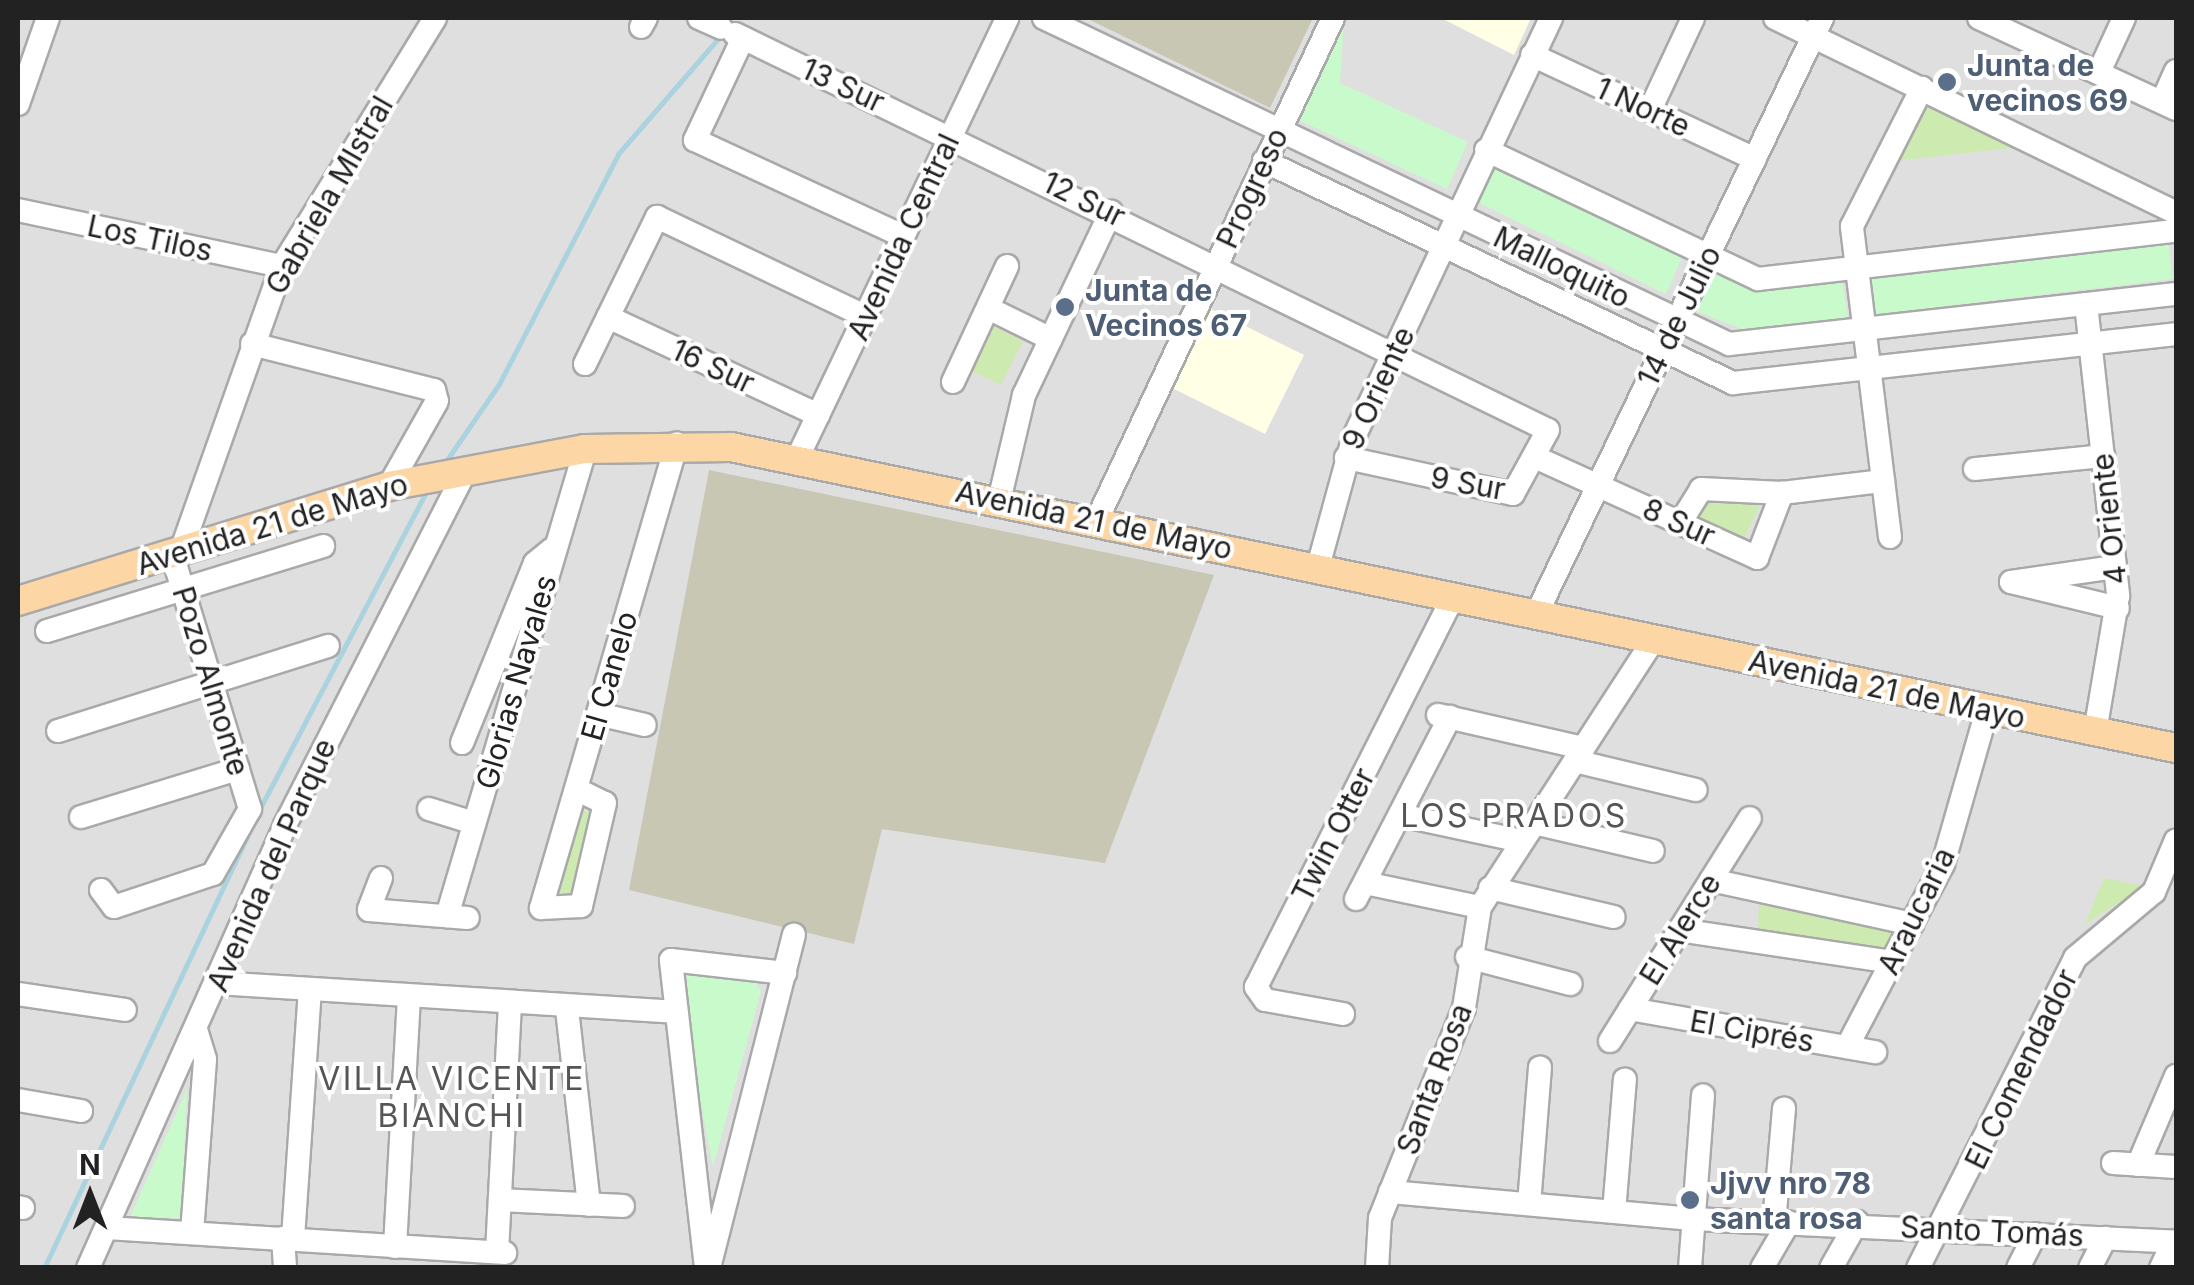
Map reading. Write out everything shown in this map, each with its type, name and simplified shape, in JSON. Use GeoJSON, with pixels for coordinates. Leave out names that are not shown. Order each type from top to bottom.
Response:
{"type":"FeatureCollection","features":[{"type":"Feature","properties":{"kind":"main road","name":"Avenida 21 de Mayo"},"geometry":{"type":"LineString","coordinates":[[18,601],[390,486],[585,449],[677,443],[798,458],[2176,748]]}},
{"type":"Feature","properties":{"kind":"street"},"geometry":{"type":"LineString","coordinates":[[18,104],[48,18]]}},
{"type":"Feature","properties":{"kind":"street","name":"Gabriela MIstral"},"geometry":{"type":"LineString","coordinates":[[176,553],[282,266],[435,18]]}},
{"type":"Feature","properties":{"kind":"street","name":"13 Sur"},"geometry":{"type":"LineString","coordinates":[[699,18],[951,135]]}},
{"type":"Feature","properties":{"kind":"street","name":"Avenida Central"},"geometry":{"type":"LineString","coordinates":[[798,458],[1007,18]]}},
{"type":"Feature","properties":{"kind":"street","name":"Malloquito"},"geometry":{"type":"LineString","coordinates":[[1044,18],[1676,322],[1750,345],[2176,294]]}},
{"type":"Feature","properties":{"kind":"street","name":"Progreso"},"geometry":{"type":"LineString","coordinates":[[1096,522],[1333,18]]}},
{"type":"Feature","properties":{"kind":"street","name":"9 Oriente"},"geometry":{"type":"LineString","coordinates":[[1318,567],[1346,458],[1455,216],[1551,18]]}},
{"type":"Feature","properties":{"kind":"street"},"geometry":{"type":"LineString","coordinates":[[1650,110],[1693,18]]}},
{"type":"Feature","properties":{"kind":"street"},"geometry":{"type":"LineString","coordinates":[[1775,18],[1818,27],[1922,88],[2176,218]]}},
{"type":"Feature","properties":{"kind":"street"},"geometry":{"type":"LineString","coordinates":[[1979,18],[2169,105],[2176,71]]}},
{"type":"Feature","properties":{"kind":"street"},"geometry":{"type":"LineString","coordinates":[[2098,72],[2124,18]]}},
{"type":"Feature","properties":{"kind":"street","name":"14 de Julio"},"geometry":{"type":"LineString","coordinates":[[1536,616],[1818,27]]}},
{"type":"Feature","properties":{"kind":"street"},"geometry":{"type":"LineString","coordinates":[[733,33],[695,140],[904,236]]}},
{"type":"Feature","properties":{"kind":"street","name":"1 Norte"},"geometry":{"type":"LineString","coordinates":[[1532,55],[1754,159]]}},
{"type":"Feature","properties":{"kind":"street"},"geometry":{"type":"LineString","coordinates":[[1890,537],[1852,226],[1922,88]]}},
{"type":"Feature","properties":{"kind":"street","name":"12 Sur"},"geometry":{"type":"LineString","coordinates":[[951,135],[1547,426]]}},
{"type":"Feature","properties":{"kind":"street"},"geometry":{"type":"LineString","coordinates":[[1486,150],[1758,279],[1857,268],[2176,218]]}},
{"type":"Feature","properties":{"kind":"street"},"geometry":{"type":"LineString","coordinates":[[1264,160],[1738,383],[2176,334]]}},
{"type":"Feature","properties":{"kind":"street","name":"Los Tilos"},"geometry":{"type":"LineString","coordinates":[[18,210],[282,266]]}},
{"type":"Feature","properties":{"kind":"street"},"geometry":{"type":"LineString","coordinates":[[999,501],[1024,395],[1111,212]]}},
{"type":"Feature","properties":{"kind":"street"},"geometry":{"type":"LineString","coordinates":[[585,364],[657,216],[865,316]]}},
{"type":"Feature","properties":{"kind":"street"},"geometry":{"type":"LineString","coordinates":[[953,382],[1007,266]]}},
{"type":"Feature","properties":{"kind":"street","name":"4 Oriente"},"geometry":{"type":"LineString","coordinates":[[2086,304],[2118,608],[2095,732]]}},
{"type":"Feature","properties":{"kind":"street"},"geometry":{"type":"LineString","coordinates":[[988,308],[1051,339]]}},
{"type":"Feature","properties":{"kind":"street","name":"16 Sur"},"geometry":{"type":"LineString","coordinates":[[608,317],[818,415]]}},
{"type":"Feature","properties":{"kind":"street"},"geometry":{"type":"LineString","coordinates":[[252,344],[434,390],[437,401],[390,486]]}},
{"type":"Feature","properties":{"kind":"street","name":"9 Sur"},"geometry":{"type":"LineString","coordinates":[[1346,458],[1513,494],[1537,458],[1547,426]]}},
{"type":"Feature","properties":{"kind":"street","name":"El Canelo"},"geometry":{"type":"LineString","coordinates":[[576,788],[606,804],[582,906],[542,908],[576,788],[677,443]]}},
{"type":"Feature","properties":{"kind":"street","name":"Glorias Navales"},"geometry":{"type":"LineString","coordinates":[[381,878],[370,910],[457,917],[474,823],[585,449]]}},
{"type":"Feature","properties":{"kind":"street"},"geometry":{"type":"LineString","coordinates":[[1975,469],[2103,456]]}},
{"type":"Feature","properties":{"kind":"street","name":"8 Sur"},"geometry":{"type":"LineString","coordinates":[[1537,458],[1758,558],[1782,493]]}},
{"type":"Feature","properties":{"kind":"street","name":"Avenida del Parque"},"geometry":{"type":"LineString","coordinates":[[88,1268],[446,474]]}},
{"type":"Feature","properties":{"kind":"street"},"geometry":{"type":"LineString","coordinates":[[1680,523],[1701,489],[1782,493],[1883,481]]}},
{"type":"Feature","properties":{"kind":"street","name":"Avenida 21 de Mayo"},"geometry":{"type":"LineString","coordinates":[[46,631],[323,546]]}},
{"type":"Feature","properties":{"kind":"street"},"geometry":{"type":"LineString","coordinates":[[495,754],[455,741],[536,563],[556,548]]}},
{"type":"Feature","properties":{"kind":"street","name":"Pozo Almonte"},"geometry":{"type":"LineString","coordinates":[[100,890],[114,907],[213,874],[250,809],[183,590],[176,553]]}},
{"type":"Feature","properties":{"kind":"street"},"geometry":{"type":"LineString","coordinates":[[2115,567],[2010,582],[2118,608]]}},
{"type":"Feature","properties":{"kind":"street","name":"Twin Otter"},"geometry":{"type":"LineString","coordinates":[[1343,1014],[1265,1000],[1256,988],[1453,597]]}},
{"type":"Feature","properties":{"kind":"street","name":"Santa Rosa"},"geometry":{"type":"LineString","coordinates":[[1377,1268],[1390,1192],[1460,1022],[1467,958],[1485,897],[1653,640]]}},
{"type":"Feature","properties":{"kind":"street"},"geometry":{"type":"LineString","coordinates":[[58,732],[328,646]]}},
{"type":"Feature","properties":{"kind":"street","name":"Araucaria"},"geometry":{"type":"LineString","coordinates":[[1846,1048],[1943,864],[1987,711]]}},
{"type":"Feature","properties":{"kind":"street"},"geometry":{"type":"LineString","coordinates":[[598,714],[646,725]]}},
{"type":"Feature","properties":{"kind":"street"},"geometry":{"type":"LineString","coordinates":[[1614,917],[1485,897],[1360,891],[1444,716],[1696,790]]}},
{"type":"Feature","properties":{"kind":"street"},"geometry":{"type":"LineString","coordinates":[[81,817],[238,770]]}},
{"type":"Feature","properties":{"kind":"street"},"geometry":{"type":"LineString","coordinates":[[429,809],[474,823]]}},
{"type":"Feature","properties":{"kind":"street"},"geometry":{"type":"LineString","coordinates":[[1400,814],[1653,851]]}},
{"type":"Feature","properties":{"kind":"street","name":"El Alerce"},"geometry":{"type":"LineString","coordinates":[[1610,1041],[1750,818]]}},
{"type":"Feature","properties":{"kind":"street","name":"El Comendador"},"geometry":{"type":"LineString","coordinates":[[1918,1268],[2075,958],[2154,892],[2176,840]]}},
{"type":"Feature","properties":{"kind":"street"},"geometry":{"type":"LineString","coordinates":[[1711,880],[1912,924]]}},
{"type":"Feature","properties":{"kind":"street"},"geometry":{"type":"LineString","coordinates":[[1680,930],[1892,962]]}},
{"type":"Feature","properties":{"kind":"street"},"geometry":{"type":"LineString","coordinates":[[708,1268],[794,935]]}},
{"type":"Feature","properties":{"kind":"street"},"geometry":{"type":"LineString","coordinates":[[1467,958],[1571,984]]}},
{"type":"Feature","properties":{"kind":"street"},"geometry":{"type":"LineString","coordinates":[[708,1268],[670,960],[785,972]]}},
{"type":"Feature","properties":{"kind":"street"},"geometry":{"type":"LineString","coordinates":[[217,984],[510,1008],[674,1012]]}},
{"type":"Feature","properties":{"kind":"street"},"geometry":{"type":"LineString","coordinates":[[285,1268],[310,991]]}},
{"type":"Feature","properties":{"kind":"street"},"geometry":{"type":"LineString","coordinates":[[18,994],[126,1010]]}},
{"type":"Feature","properties":{"kind":"street"},"geometry":{"type":"LineString","coordinates":[[381,1253],[410,999]]}},
{"type":"Feature","properties":{"kind":"street"},"geometry":{"type":"LineString","coordinates":[[108,1228],[288,1238],[381,1253],[468,1259],[501,1253],[510,1008]]}},
{"type":"Feature","properties":{"kind":"street"},"geometry":{"type":"LineString","coordinates":[[567,1009],[589,1205]]}},
{"type":"Feature","properties":{"kind":"street","name":"El Ciprés"},"geometry":{"type":"LineString","coordinates":[[1630,1009],[1874,1052]]}},
{"type":"Feature","properties":{"kind":"street"},"geometry":{"type":"LineString","coordinates":[[192,1233],[206,1059],[196,1030]]}},
{"type":"Feature","properties":{"kind":"street"},"geometry":{"type":"LineString","coordinates":[[1529,1204],[1540,1067]]}},
{"type":"Feature","properties":{"kind":"street"},"geometry":{"type":"LineString","coordinates":[[2138,1165],[2166,1127],[2176,1076]]}},
{"type":"Feature","properties":{"kind":"street"},"geometry":{"type":"LineString","coordinates":[[1614,1212],[1624,1079]]}},
{"type":"Feature","properties":{"kind":"street"},"geometry":{"type":"LineString","coordinates":[[1690,1268],[1703,1095]]}},
{"type":"Feature","properties":{"kind":"street"},"geometry":{"type":"LineString","coordinates":[[18,1100],[82,1110]]}},
{"type":"Feature","properties":{"kind":"street"},"geometry":{"type":"LineString","coordinates":[[1762,1268],[1782,1223],[1784,1108]]}},
{"type":"Feature","properties":{"kind":"street"},"geometry":{"type":"LineString","coordinates":[[2112,1163],[2176,1167]]}},
{"type":"Feature","properties":{"kind":"street"},"geometry":{"type":"LineString","coordinates":[[695,1180],[705,1189],[731,1181]]}},
{"type":"Feature","properties":{"kind":"street","name":"Santo Tomás"},"geometry":{"type":"LineString","coordinates":[[1390,1192],[1694,1219],[1858,1222],[2175,1242]]}},
{"type":"Feature","properties":{"kind":"street"},"geometry":{"type":"LineString","coordinates":[[500,1200],[624,1206]]}},
{"type":"Feature","properties":{"kind":"street"},"geometry":{"type":"LineString","coordinates":[[1831,1268],[1858,1222]]}},
{"type":"Feature","properties":{"kind":"street"},"geometry":{"type":"LineString","coordinates":[[2018,1268],[2034,1234]]}},
{"type":"Feature","properties":{"kind":"street"},"geometry":{"type":"LineString","coordinates":[[2090,1268],[2104,1238]]}},
{"type":"Feature","properties":{"kind":"street"},"geometry":{"type":"LineString","coordinates":[[2161,1268],[2175,1242]]}},
{"type":"Feature","properties":{"kind":"shaded area"},"geometry":{"type":"Polygon","coordinates":[[[18,18],[2176,18],[2176,1267],[18,1267],[18,18]]]}},
{"type":"Feature","properties":{"kind":"shaded area"},"geometry":{"type":"Polygon","coordinates":[[[1086,18],[1313,18],[1270,108],[1086,18]]]}},
{"type":"Feature","properties":{"kind":"shaded area"},"geometry":{"type":"Polygon","coordinates":[[[1441,18],[1531,18],[1514,55],[1441,18]]]}},
{"type":"Feature","properties":{"kind":"shaded area"},"geometry":{"type":"Polygon","coordinates":[[[1209,308],[1304,355],[1265,434],[1170,387],[1209,308]]]}},
{"type":"Feature","properties":{"kind":"shaded area"},"geometry":{"type":"Polygon","coordinates":[[[709,470],[1214,575],[1105,863],[882,829],[854,944],[629,890],[709,470]]]}},
{"type":"Feature","properties":{"kind":"green space"},"geometry":{"type":"Polygon","coordinates":[[[1344,18],[1340,83],[1468,142],[1447,189],[1294,118],[1344,18]]]}},
{"type":"Feature","properties":{"kind":"green space"},"geometry":{"type":"Polygon","coordinates":[[[1928,95],[2029,146],[1894,161],[1928,95]]]}},
{"type":"Feature","properties":{"kind":"green space"},"geometry":{"type":"Polygon","coordinates":[[[1484,160],[1683,255],[1666,294],[1465,196],[1484,160]]]}},
{"type":"Feature","properties":{"kind":"green space"},"geometry":{"type":"Polygon","coordinates":[[[2167,234],[2173,279],[1869,315],[1863,273],[2167,234]]]}},
{"type":"Feature","properties":{"kind":"green space"},"geometry":{"type":"Polygon","coordinates":[[[1706,268],[1748,284],[1841,275],[1848,318],[1742,329],[1688,308],[1706,268]]]}},
{"type":"Feature","properties":{"kind":"green space"},"geometry":{"type":"Polygon","coordinates":[[[986,323],[1023,341],[1001,385],[964,367],[986,323]]]}},
{"type":"Feature","properties":{"kind":"green space"},"geometry":{"type":"Polygon","coordinates":[[[1703,493],[1760,506],[1739,548],[1686,524],[1703,493]]]}},
{"type":"Feature","properties":{"kind":"green space"},"geometry":{"type":"Polygon","coordinates":[[[579,810],[602,815],[582,902],[559,897],[579,810]]]}},
{"type":"Feature","properties":{"kind":"green space"},"geometry":{"type":"Polygon","coordinates":[[[2104,878],[2145,886],[2085,924],[2104,878]]]}},
{"type":"Feature","properties":{"kind":"green space"},"geometry":{"type":"Polygon","coordinates":[[[1759,898],[1897,927],[1884,949],[1758,936],[1759,898]]]}},
{"type":"Feature","properties":{"kind":"green space"},"geometry":{"type":"Polygon","coordinates":[[[691,969],[753,979],[761,991],[713,1167],[679,989],[691,969]]]}},
{"type":"Feature","properties":{"kind":"green space"},"geometry":{"type":"Polygon","coordinates":[[[187,1089],[181,1218],[130,1217],[187,1089]]]}},
{"type":"Feature","properties":{"kind":"waterway"},"geometry":{"type":"LineString","coordinates":[[444,464],[499,384],[618,154],[721,35]]}},
{"type":"Feature","properties":{"kind":"waterway"},"geometry":{"type":"LineString","coordinates":[[258,812],[427,490]]}},
{"type":"Feature","properties":{"kind":"waterway"},"geometry":{"type":"LineString","coordinates":[[44,1268],[247,836]]}},
{"type":"Feature","properties":{"kind":"place","name":"Junta de vecinos 69"},"geometry":{"type":"Point","coordinates":[1947,82]}},
{"type":"Feature","properties":{"kind":"place","name":"Junta de Vecinos 67"},"geometry":{"type":"Point","coordinates":[1065,307]}},
{"type":"Feature","properties":{"kind":"place","name":"Jjvv nro 78 santa rosa"},"geometry":{"type":"Point","coordinates":[1690,1200]}},
{"type":"Feature","properties":{"kind":"district","name":"LOS PRADOS"},"geometry":{"type":"Point","coordinates":[1514,816]}},
{"type":"Feature","properties":{"kind":"district","name":"VILLA VICENTE BIANCHI"},"geometry":{"type":"Point","coordinates":[452,1098]}}]}
